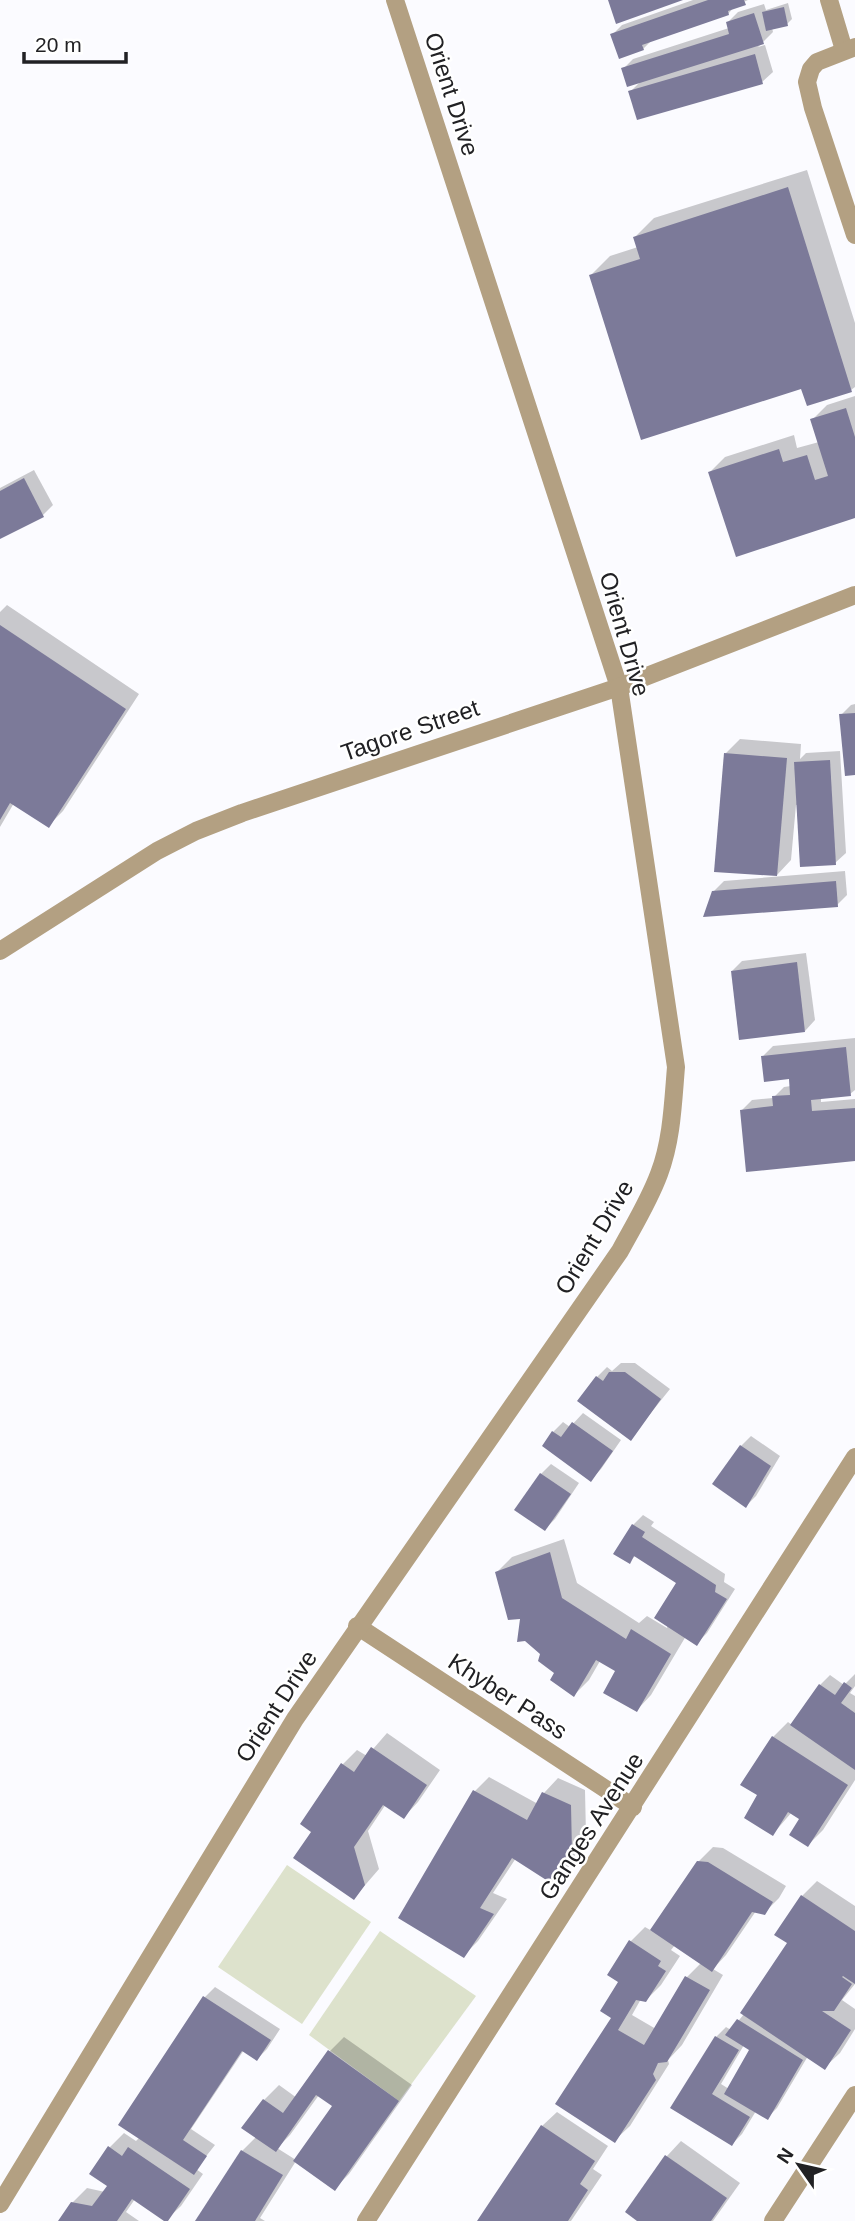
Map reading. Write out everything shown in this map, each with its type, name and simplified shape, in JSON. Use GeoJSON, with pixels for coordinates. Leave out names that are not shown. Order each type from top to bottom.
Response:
{"type":"FeatureCollection","features":[{"type":"Feature","properties":{"kind":"street","name":"Orient Drive"},"geometry":{"type":"LineString","coordinates":[[0,2204],[287,1730],[620,1251],[648,1200],[660,1171],[671,1125],[676,1067],[619,687],[396,0]]}},
{"type":"Feature","properties":{"kind":"street"},"geometry":{"type":"LineString","coordinates":[[829,0],[850,48],[817,62],[811,69],[807,82],[855,235]]}},
{"type":"Feature","properties":{"kind":"street","name":"Tagore Street"},"geometry":{"type":"LineString","coordinates":[[0,951],[120,873],[196,831],[242,813],[619,687],[855,594]]}},
{"type":"Feature","properties":{"kind":"street","name":"Ganges Avenue"},"geometry":{"type":"LineString","coordinates":[[366,2221],[855,1457]]}},
{"type":"Feature","properties":{"kind":"street","name":"Khyber Pass"},"geometry":{"type":"LineString","coordinates":[[357,1626],[633,1807]]}},
{"type":"Feature","properties":{"kind":"street"},"geometry":{"type":"LineString","coordinates":[[773,2221],[855,2095]]}},
{"type":"Feature","properties":{"kind":"green space"},"geometry":{"type":"Polygon","coordinates":[[[287,1865],[371,1922],[302,2024],[218,1967],[287,1865]]]}},
{"type":"Feature","properties":{"kind":"green space"},"geometry":{"type":"Polygon","coordinates":[[[380,1931],[476,1996],[399,2101],[309,2035],[380,1931]]]}},
{"type":"Feature","properties":{"kind":"building"},"geometry":{"type":"Polygon","coordinates":[[[608,0],[683,0],[616,24],[608,0]]]}},
{"type":"Feature","properties":{"kind":"building"},"geometry":{"type":"Polygon","coordinates":[[[708,0],[744,0],[746,5],[728,11],[729,15],[642,45],[644,50],[619,59],[610,34],[708,0]]]}},
{"type":"Feature","properties":{"kind":"building"},"geometry":{"type":"Polygon","coordinates":[[[784,7],[788,26],[766,31],[762,12],[784,7]]]}},
{"type":"Feature","properties":{"kind":"building"},"geometry":{"type":"Polygon","coordinates":[[[754,13],[764,44],[627,87],[621,68],[729,34],[726,22],[754,13]]]}},
{"type":"Feature","properties":{"kind":"building"},"geometry":{"type":"Polygon","coordinates":[[[755,54],[763,84],[637,120],[628,91],[755,54]]]}},
{"type":"Feature","properties":{"kind":"building"},"geometry":{"type":"Polygon","coordinates":[[[788,187],[852,392],[807,406],[801,389],[641,440],[589,275],[640,259],[633,237],[788,187]]]}},
{"type":"Feature","properties":{"kind":"building"},"geometry":{"type":"Polygon","coordinates":[[[846,408],[855,437],[855,518],[736,557],[708,472],[779,449],[783,462],[807,455],[815,480],[828,476],[810,419],[846,408]]]}},
{"type":"Feature","properties":{"kind":"building"},"geometry":{"type":"Polygon","coordinates":[[[24,478],[44,517],[0,539],[0,491],[24,478]]]}},
{"type":"Feature","properties":{"kind":"building"},"geometry":{"type":"Polygon","coordinates":[[[0,625],[126,709],[49,828],[10,803],[0,820],[0,625]]]}},
{"type":"Feature","properties":{"kind":"building"},"geometry":{"type":"Polygon","coordinates":[[[855,713],[855,775],[845,776],[839,714],[855,713]]]}},
{"type":"Feature","properties":{"kind":"building"},"geometry":{"type":"Polygon","coordinates":[[[724,753],[787,758],[777,876],[714,872],[724,753]]]}},
{"type":"Feature","properties":{"kind":"building"},"geometry":{"type":"Polygon","coordinates":[[[830,760],[836,865],[800,867],[794,762],[830,760]]]}},
{"type":"Feature","properties":{"kind":"building"},"geometry":{"type":"Polygon","coordinates":[[[836,881],[838,907],[703,917],[712,891],[836,881]]]}},
{"type":"Feature","properties":{"kind":"building"},"geometry":{"type":"Polygon","coordinates":[[[797,962],[805,1032],[739,1040],[731,971],[797,962]]]}},
{"type":"Feature","properties":{"kind":"building"},"geometry":{"type":"Polygon","coordinates":[[[846,1047],[851,1096],[811,1100],[812,1111],[855,1108],[855,1161],[746,1172],[740,1110],[773,1106],[772,1096],[790,1095],[789,1079],[764,1082],[761,1056],[846,1047]]]}},
{"type":"Feature","properties":{"kind":"building"},"geometry":{"type":"Polygon","coordinates":[[[609,1372],[625,1372],[661,1399],[631,1441],[577,1401],[596,1376],[603,1381],[609,1372]]]}},
{"type":"Feature","properties":{"kind":"building"},"geometry":{"type":"Polygon","coordinates":[[[572,1422],[613,1451],[591,1482],[542,1446],[552,1431],[561,1437],[572,1422]]]}},
{"type":"Feature","properties":{"kind":"building"},"geometry":{"type":"Polygon","coordinates":[[[740,1445],[771,1466],[746,1508],[712,1484],[740,1445]]]}},
{"type":"Feature","properties":{"kind":"building"},"geometry":{"type":"Polygon","coordinates":[[[540,1473],[571,1494],[545,1531],[514,1510],[540,1473]]]}},
{"type":"Feature","properties":{"kind":"building"},"geometry":{"type":"Polygon","coordinates":[[[632,1524],[645,1532],[642,1537],[716,1585],[715,1592],[727,1599],[697,1646],[654,1618],[676,1583],[634,1556],[630,1564],[613,1554],[632,1524]]]}},
{"type":"Feature","properties":{"kind":"building"},"geometry":{"type":"Polygon","coordinates":[[[550,1552],[562,1598],[626,1639],[631,1629],[671,1654],[637,1712],[603,1693],[615,1671],[596,1660],[574,1697],[550,1680],[554,1673],[538,1661],[540,1654],[525,1641],[517,1642],[520,1619],[508,1620],[495,1572],[550,1552]]]}},
{"type":"Feature","properties":{"kind":"building"},"geometry":{"type":"Polygon","coordinates":[[[844,1682],[852,1688],[841,1703],[855,1713],[855,1770],[790,1725],[819,1684],[835,1695],[844,1682]]]}},
{"type":"Feature","properties":{"kind":"building"},"geometry":{"type":"Polygon","coordinates":[[[772,1736],[848,1785],[808,1847],[789,1835],[799,1819],[788,1812],[773,1836],[744,1818],[757,1795],[740,1785],[772,1736]]]}},
{"type":"Feature","properties":{"kind":"building"},"geometry":{"type":"Polygon","coordinates":[[[371,1747],[427,1785],[404,1819],[383,1805],[354,1847],[365,1885],[354,1900],[293,1858],[311,1832],[300,1824],[341,1763],[354,1772],[371,1747]]]}},
{"type":"Feature","properties":{"kind":"building"},"geometry":{"type":"Polygon","coordinates":[[[473,1790],[527,1820],[542,1792],[571,1805],[572,1852],[554,1885],[512,1858],[480,1908],[494,1914],[464,1958],[398,1918],[473,1790]]]}},
{"type":"Feature","properties":{"kind":"building"},"geometry":{"type":"Polygon","coordinates":[[[697,1861],[708,1862],[773,1902],[765,1915],[752,1912],[712,1972],[650,1930],[697,1861]]]}},
{"type":"Feature","properties":{"kind":"building"},"geometry":{"type":"Polygon","coordinates":[[[801,1895],[855,1931],[855,1984],[843,1976],[852,1984],[834,2011],[822,2011],[851,2030],[825,2070],[740,2013],[787,1943],[774,1935],[801,1895]]]}},
{"type":"Feature","properties":{"kind":"building"},"geometry":{"type":"Polygon","coordinates":[[[629,1940],[661,1961],[658,1966],[666,1971],[646,2002],[636,2000],[618,2030],[644,2045],[685,1976],[710,1990],[667,2062],[658,2063],[653,2074],[656,2080],[615,2143],[555,2104],[611,2018],[600,2011],[618,1982],[607,1975],[629,1940]]]}},
{"type":"Feature","properties":{"kind":"building"},"geometry":{"type":"Polygon","coordinates":[[[203,1996],[271,2040],[257,2061],[242,2051],[183,2140],[207,2156],[194,2175],[118,2125],[203,1996]]]}},
{"type":"Feature","properties":{"kind":"building"},"geometry":{"type":"Polygon","coordinates":[[[737,2019],[803,2060],[768,2120],[724,2094],[749,2050],[725,2035],[737,2019]]]}},
{"type":"Feature","properties":{"kind":"building"},"geometry":{"type":"Polygon","coordinates":[[[715,2036],[739,2050],[712,2094],[750,2117],[732,2146],[670,2108],[715,2036]]]}},
{"type":"Feature","properties":{"kind":"building"},"geometry":{"type":"Polygon","coordinates":[[[328,2050],[399,2101],[335,2191],[293,2161],[332,2106],[316,2095],[276,2152],[241,2128],[263,2099],[283,2113],[328,2050]]]}},
{"type":"Feature","properties":{"kind":"building"},"geometry":{"type":"Polygon","coordinates":[[[541,2125],[595,2161],[580,2184],[588,2190],[568,2221],[477,2221],[541,2125]]]}},
{"type":"Feature","properties":{"kind":"building"},"geometry":{"type":"Polygon","coordinates":[[[108,2146],[122,2156],[128,2147],[190,2189],[168,2221],[132,2199],[117,2221],[58,2221],[71,2202],[92,2206],[107,2186],[89,2174],[108,2146]]]}},
{"type":"Feature","properties":{"kind":"building"},"geometry":{"type":"Polygon","coordinates":[[[241,2150],[283,2175],[255,2221],[195,2221],[241,2150]]]}},
{"type":"Feature","properties":{"kind":"building"},"geometry":{"type":"Polygon","coordinates":[[[665,2155],[727,2198],[711,2221],[637,2221],[625,2212],[665,2155]]]}}]}
